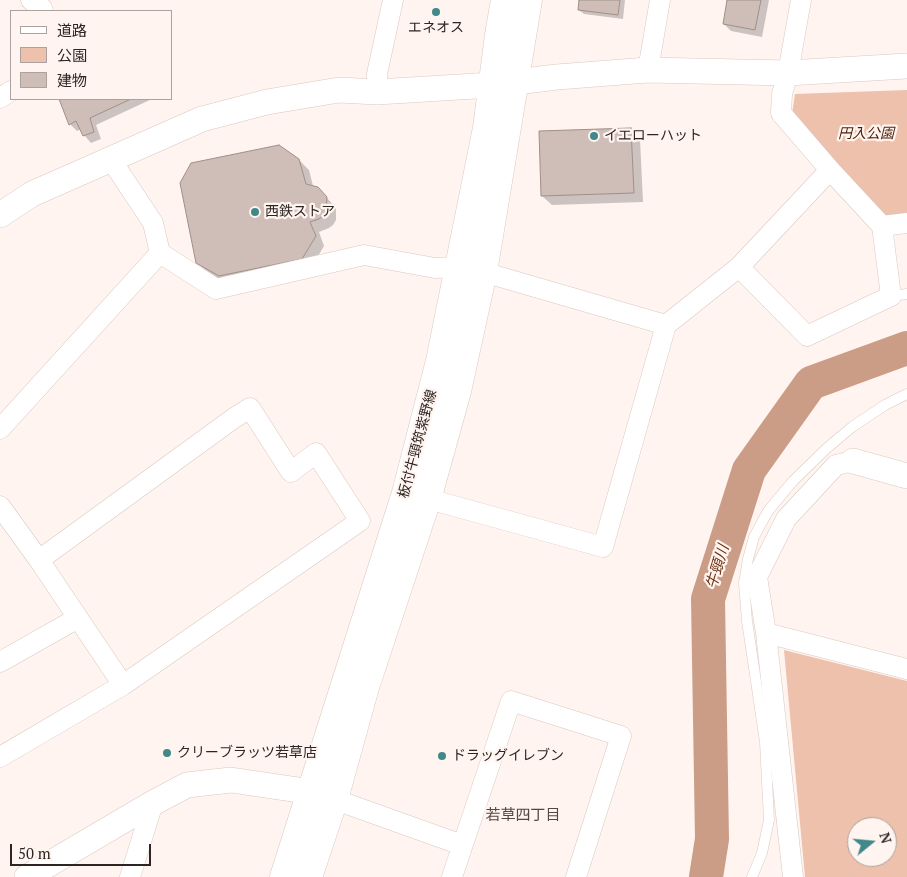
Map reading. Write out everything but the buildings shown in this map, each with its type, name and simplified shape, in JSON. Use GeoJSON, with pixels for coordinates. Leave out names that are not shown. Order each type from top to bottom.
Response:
{"type":"FeatureCollection","features":[{"type":"Feature","properties":{"kind":"main road","name":"板付牛頸筑紫野線"},"geometry":{"type":"LineString","coordinates":[[503,84],[505,0]]}},
{"type":"Feature","properties":{"kind":"main road","name":"板付牛頸筑紫野線"},"geometry":{"type":"LineString","coordinates":[[308,877],[342,693],[416,496],[440,361],[470,270],[503,84],[528,0]]}},
{"type":"Feature","properties":{"kind":"main road","name":"板付牛頸筑紫野線"},"geometry":{"type":"LineString","coordinates":[[284,877],[323,796]]}},
{"type":"Feature","properties":{"kind":"street"},"geometry":{"type":"LineString","coordinates":[[31,0],[43,10]]}},
{"type":"Feature","properties":{"kind":"street"},"geometry":{"type":"LineString","coordinates":[[377,92],[377,74],[393,0]]}},
{"type":"Feature","properties":{"kind":"street"},"geometry":{"type":"LineString","coordinates":[[648,70],[660,0]]}},
{"type":"Feature","properties":{"kind":"street"},"geometry":{"type":"LineString","coordinates":[[739,267],[807,336],[899,295],[882,226],[781,113],[782,94],[788,73],[801,0]]}},
{"type":"Feature","properties":{"kind":"street"},"geometry":{"type":"LineString","coordinates":[[0,215],[32,194],[202,119],[267,102],[339,90],[377,92],[503,84],[557,77],[648,70],[788,73],[907,66]]}},
{"type":"Feature","properties":{"kind":"street"},"geometry":{"type":"LineString","coordinates":[[110,158],[153,224],[160,253],[216,289],[364,255],[435,268],[470,270],[666,325]]}},
{"type":"Feature","properties":{"kind":"street"},"geometry":{"type":"LineString","coordinates":[[416,496],[602,548],[666,325],[739,267],[830,170]]}},
{"type":"Feature","properties":{"kind":"street"},"geometry":{"type":"LineString","coordinates":[[882,226],[907,223]]}},
{"type":"Feature","properties":{"kind":"street"},"geometry":{"type":"LineString","coordinates":[[0,429],[160,253]]}},
{"type":"Feature","properties":{"kind":"street"},"geometry":{"type":"LineString","coordinates":[[0,757],[123,685],[360,521],[316,453],[291,472],[250,408],[39,560]]}},
{"type":"Feature","properties":{"kind":"street"},"geometry":{"type":"LineString","coordinates":[[793,877],[766,633],[757,577],[786,519],[836,464],[853,461],[907,476]]}},
{"type":"Feature","properties":{"kind":"street"},"geometry":{"type":"LineString","coordinates":[[0,506],[39,560],[123,685]]}},
{"type":"Feature","properties":{"kind":"street"},"geometry":{"type":"LineString","coordinates":[[0,662],[78,618]]}},
{"type":"Feature","properties":{"kind":"street"},"geometry":{"type":"LineString","coordinates":[[766,633],[907,669]]}},
{"type":"Feature","properties":{"kind":"street"},"geometry":{"type":"LineString","coordinates":[[452,877],[511,701],[621,736],[576,877]]}},
{"type":"Feature","properties":{"kind":"street"},"geometry":{"type":"LineString","coordinates":[[27,877],[153,803],[188,785],[231,780],[323,796],[462,845]]}},
{"type":"Feature","properties":{"kind":"street"},"geometry":{"type":"LineString","coordinates":[[130,877],[153,803]]}},
{"type":"Feature","properties":{"kind":"lane"},"geometry":{"type":"LineString","coordinates":[[752,877],[762,853],[770,820],[765,742],[747,621],[744,583],[754,537],[768,511],[793,481],[827,448],[852,427],[885,405],[907,394]]}},
{"type":"Feature","properties":{"kind":"green space","name":"円入公園"},"geometry":{"type":"Polygon","coordinates":[[[907,90],[907,213],[886,216],[792,114],[795,94],[907,90]]]}},
{"type":"Feature","properties":{"kind":"green space"},"geometry":{"type":"Polygon","coordinates":[[[784,650],[907,681],[907,877],[805,877],[784,650]]]}},
{"type":"Feature","properties":{"kind":"waterway","name":"牛頸川"},"geometry":{"type":"LineString","coordinates":[[706,877],[712,839],[708,599],[749,470],[811,383],[907,348]]}},
{"type":"Feature","properties":{"kind":"place","name":"エネオス"},"geometry":{"type":"Point","coordinates":[436,12]}},
{"type":"Feature","properties":{"kind":"place","name":"イエローハット"},"geometry":{"type":"Point","coordinates":[594,136]}},
{"type":"Feature","properties":{"kind":"place","name":"西鉄ストア"},"geometry":{"type":"Point","coordinates":[255,212]}},
{"type":"Feature","properties":{"kind":"place","name":"クリーブラッツ若草店"},"geometry":{"type":"Point","coordinates":[167,753]}},
{"type":"Feature","properties":{"kind":"place","name":"ドラッグイレブン"},"geometry":{"type":"Point","coordinates":[442,756]}},
{"type":"Feature","properties":{"kind":"district","name":"若草四丁目"},"geometry":{"type":"Point","coordinates":[523,816]}}]}
